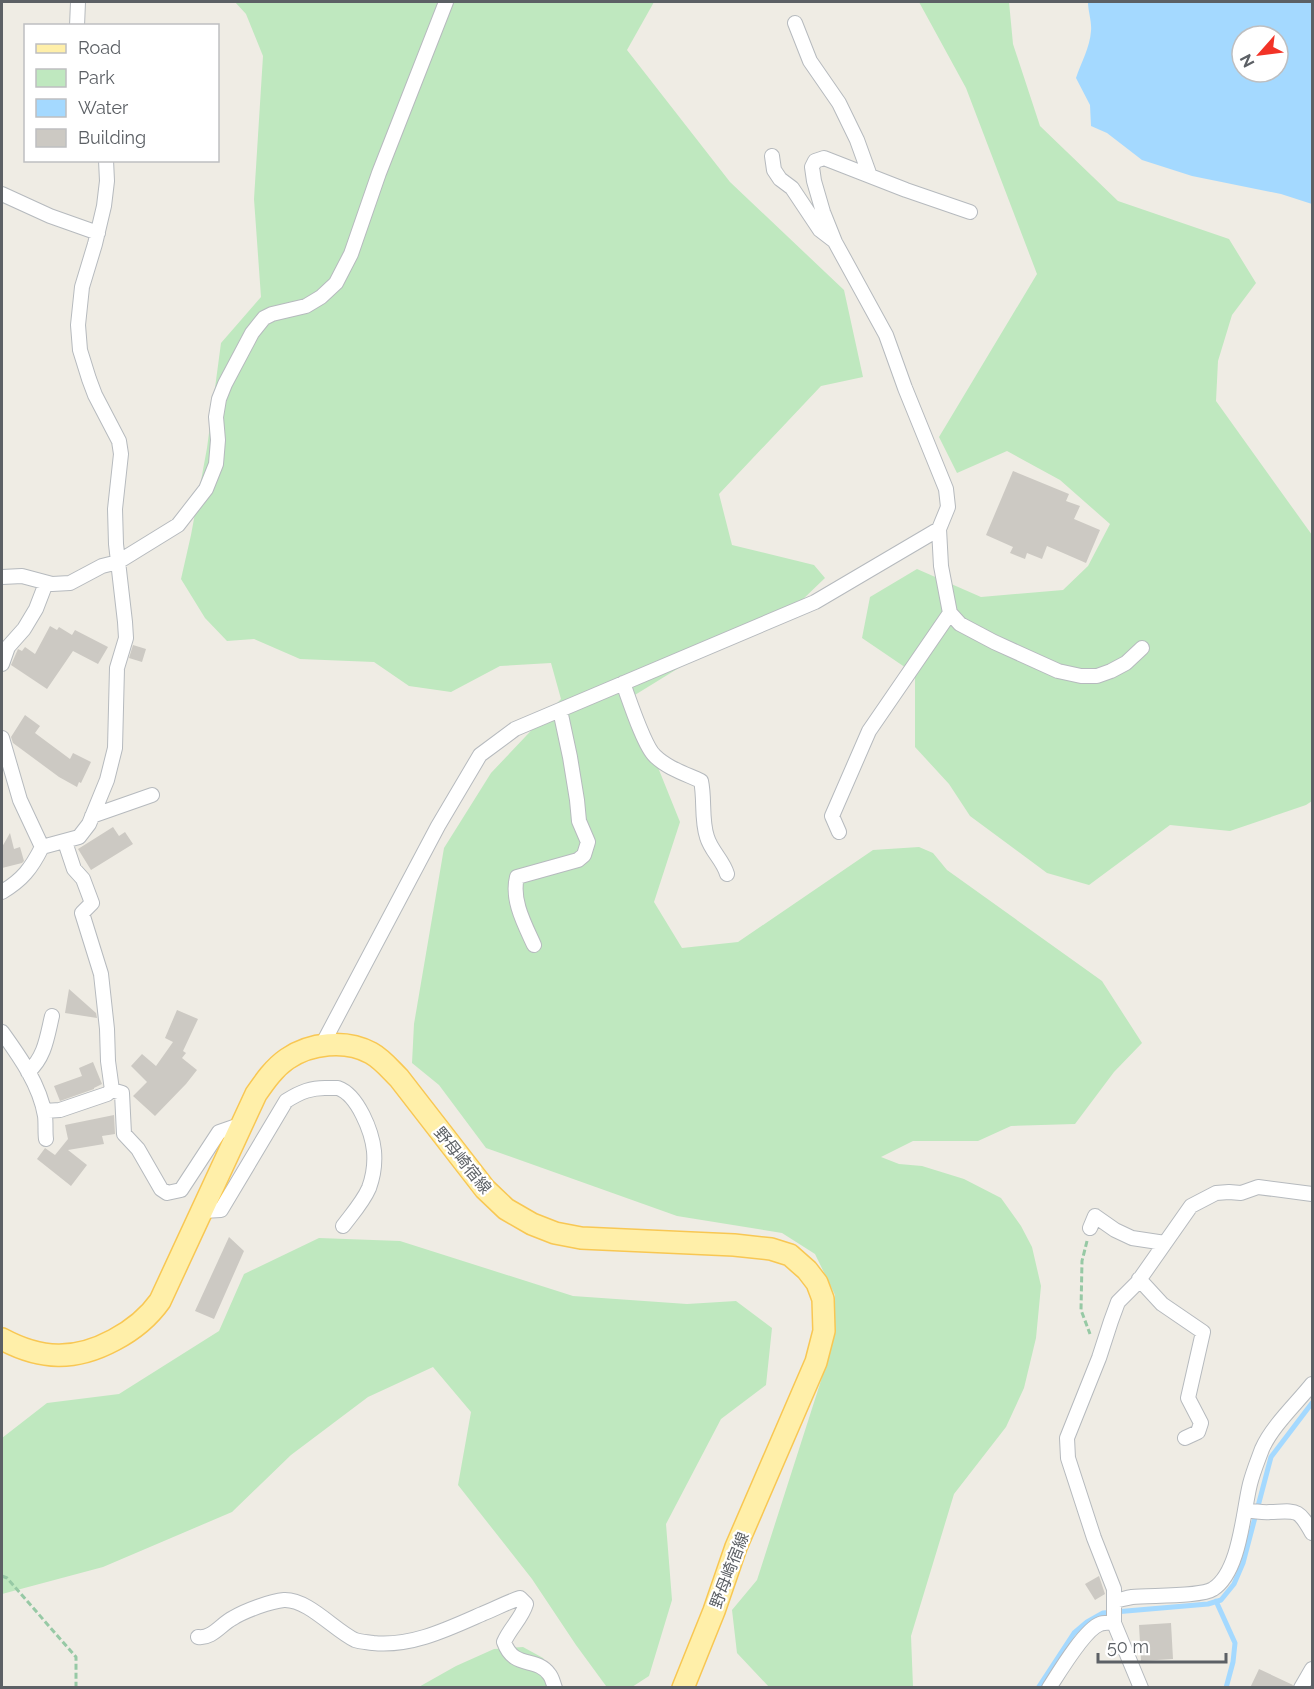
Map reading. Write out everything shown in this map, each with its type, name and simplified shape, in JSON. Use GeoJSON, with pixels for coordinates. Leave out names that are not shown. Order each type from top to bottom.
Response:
{"type":"FeatureCollection","features":[{"type":"Feature","properties":{"kind":"main road","name":"野母崎宿線"},"geometry":{"type":"LineString","coordinates":[[2,1339],[30,1352],[72,1355],[85,1353],[124,1334],[151,1314],[160,1301],[256,1094],[287,1059],[304,1050],[322,1046],[346,1045],[360,1048],[386,1065],[399,1078],[485,1189],[506,1209],[532,1224],[555,1233],[581,1238],[734,1245],[771,1249],[790,1256],[807,1270],[817,1283],[823,1299],[824,1331],[816,1362],[736,1547],[714,1611],[683,1688]]}},
{"type":"Feature","properties":{"kind":"street"},"geometry":{"type":"LineString","coordinates":[[77,24],[78,2]]}},
{"type":"Feature","properties":{"kind":"street"},"geometry":{"type":"LineString","coordinates":[[2,577],[22,576],[52,584],[70,583],[102,566],[118,561],[178,525],[206,489],[216,464],[218,440],[216,417],[219,399],[236,363],[252,333],[264,318],[306,306],[321,297],[336,283],[351,254],[379,172],[446,2]]}},
{"type":"Feature","properties":{"kind":"street"},"geometry":{"type":"LineString","coordinates":[[795,23],[810,61],[839,103],[857,140],[870,176]]}},
{"type":"Feature","properties":{"kind":"street"},"geometry":{"type":"LineString","coordinates":[[772,156],[774,170],[780,179],[792,188],[820,230],[835,242]]}},
{"type":"Feature","properties":{"kind":"street"},"geometry":{"type":"LineString","coordinates":[[970,212],[824,158],[815,160],[812,167],[823,212],[835,242],[886,335],[946,489],[948,507],[939,530],[940,566],[950,613],[960,624],[994,642],[1058,671],[1081,676],[1097,676],[1111,671],[1126,663],[1142,648]]}},
{"type":"Feature","properties":{"kind":"street"},"geometry":{"type":"LineString","coordinates":[[42,847],[80,837],[89,824],[107,780],[115,748],[117,668],[126,638],[115,509],[122,454],[119,441],[89,379],[80,350],[78,325],[82,288],[104,206],[107,181],[106,162]]}},
{"type":"Feature","properties":{"kind":"street"},"geometry":{"type":"LineString","coordinates":[[2,194],[50,216],[98,233]]}},
{"type":"Feature","properties":{"kind":"street"},"geometry":{"type":"LineString","coordinates":[[322,1046],[438,826],[480,755],[515,729],[815,602],[939,530]]}},
{"type":"Feature","properties":{"kind":"street"},"geometry":{"type":"LineString","coordinates":[[2,664],[8,647],[24,629],[36,609],[46,583]]}},
{"type":"Feature","properties":{"kind":"street"},"geometry":{"type":"LineString","coordinates":[[839,832],[832,816],[869,731],[950,613]]}},
{"type":"Feature","properties":{"kind":"street"},"geometry":{"type":"LineString","coordinates":[[623,683],[642,732],[655,756],[678,771],[701,780],[704,794],[704,825],[708,839],[724,864],[727,874]]}},
{"type":"Feature","properties":{"kind":"street"},"geometry":{"type":"LineString","coordinates":[[534,945],[517,901],[514,886],[517,877],[578,860],[584,855],[588,842],[579,821],[570,757],[560,710]]}},
{"type":"Feature","properties":{"kind":"street"},"geometry":{"type":"LineString","coordinates":[[2,738],[20,801],[42,847]]}},
{"type":"Feature","properties":{"kind":"street"},"geometry":{"type":"LineString","coordinates":[[92,816],[152,795]]}},
{"type":"Feature","properties":{"kind":"street"},"geometry":{"type":"LineString","coordinates":[[65,842],[74,869],[83,879],[92,903],[82,913],[101,974],[112,1090]]}},
{"type":"Feature","properties":{"kind":"street"},"geometry":{"type":"LineString","coordinates":[[2,892],[31,868],[42,847]]}},
{"type":"Feature","properties":{"kind":"street"},"geometry":{"type":"LineString","coordinates":[[28,1072],[36,1065],[43,1053],[52,1016]]}},
{"type":"Feature","properties":{"kind":"street"},"geometry":{"type":"LineString","coordinates":[[2,1032],[15,1049],[40,1099],[44,1111],[46,1139]]}},
{"type":"Feature","properties":{"kind":"street"},"geometry":{"type":"LineString","coordinates":[[202,1211],[221,1210],[286,1101],[301,1092],[318,1087],[338,1088],[352,1098],[367,1122],[374,1150],[374,1169],[369,1187],[359,1206],[343,1226]]}},
{"type":"Feature","properties":{"kind":"street"},"geometry":{"type":"LineString","coordinates":[[44,1111],[60,1110],[107,1094],[112,1090]]}},
{"type":"Feature","properties":{"kind":"street"},"geometry":{"type":"LineString","coordinates":[[112,1090],[122,1093],[124,1134],[138,1149],[161,1189],[167,1193],[182,1190],[219,1132],[243,1124]]}},
{"type":"Feature","properties":{"kind":"street"},"geometry":{"type":"LineString","coordinates":[[1142,1688],[1114,1613],[1114,1588],[1094,1538],[1068,1458],[1067,1438],[1099,1358],[1118,1302],[1139,1279],[1191,1206],[1216,1193],[1241,1193],[1258,1187],[1312,1194]]}},
{"type":"Feature","properties":{"kind":"street"},"geometry":{"type":"LineString","coordinates":[[1090,1228],[1095,1216],[1115,1230],[1132,1238],[1165,1243]]}},
{"type":"Feature","properties":{"kind":"street"},"geometry":{"type":"LineString","coordinates":[[1139,1279],[1162,1304],[1203,1332],[1188,1398],[1201,1423],[1198,1432],[1185,1438]]}},
{"type":"Feature","properties":{"kind":"street"},"geometry":{"type":"LineString","coordinates":[[1049,1688],[1081,1641],[1130,1598],[1202,1593],[1213,1589],[1227,1575],[1248,1511],[1250,1483],[1263,1447],[1276,1427],[1312,1384]]}},
{"type":"Feature","properties":{"kind":"street"},"geometry":{"type":"LineString","coordinates":[[1248,1511],[1292,1510],[1302,1515],[1312,1530]]}},
{"type":"Feature","properties":{"kind":"street"},"geometry":{"type":"LineString","coordinates":[[198,1637],[207,1636],[232,1618],[256,1607],[285,1600],[299,1603],[358,1641],[382,1644],[433,1634],[520,1598],[526,1604],[524,1612],[508,1632],[504,1642],[508,1653],[541,1666],[549,1674],[555,1688]]}},
{"type":"Feature","properties":{"kind":"street"},"geometry":{"type":"LineString","coordinates":[[1305,1686],[1312,1669]]}},
{"type":"Feature","properties":{"kind":"path"},"geometry":{"type":"LineString","coordinates":[[1090,1228],[1082,1261],[1081,1310],[1099,1358]]}},
{"type":"Feature","properties":{"kind":"path"},"geometry":{"type":"LineString","coordinates":[[2,1576],[7,1578],[76,1657],[76,1688]]}},
{"type":"Feature","properties":{"kind":"green space"},"geometry":{"type":"Polygon","coordinates":[[[235,2],[654,2],[627,50],[730,182],[844,290],[863,377],[821,386],[719,494],[732,545],[814,565],[825,578],[799,603],[755,621],[630,698],[680,822],[654,902],[682,948],[738,942],[873,850],[919,847],[933,853],[947,870],[1102,981],[1142,1043],[1114,1072],[1075,1124],[1011,1126],[978,1141],[913,1141],[881,1157],[899,1164],[922,1166],[964,1179],[1001,1198],[1021,1226],[1032,1247],[1041,1286],[1036,1338],[1024,1388],[1006,1427],[954,1494],[911,1636],[913,1687],[769,1687],[737,1653],[732,1610],[757,1580],[826,1365],[835,1295],[815,1254],[782,1233],[677,1216],[486,1148],[439,1085],[412,1063],[414,1024],[444,848],[491,773],[561,699],[551,663],[500,666],[451,692],[409,686],[374,662],[300,659],[254,639],[227,641],[205,618],[181,579],[207,448],[221,343],[261,297],[254,199],[263,56],[246,14],[235,2]]]}},
{"type":"Feature","properties":{"kind":"green space"},"geometry":{"type":"Polygon","coordinates":[[[919,2],[1009,2],[1013,44],[1040,126],[1118,201],[1229,239],[1256,283],[1232,315],[1218,361],[1216,401],[1312,535],[1312,801],[1230,831],[1170,825],[1089,885],[1047,873],[970,816],[949,784],[915,747],[915,674],[862,638],[870,597],[917,569],[981,597],[1063,590],[1088,566],[1110,524],[1060,480],[1007,451],[957,473],[939,437],[1037,274],[966,88],[919,2]]]}},
{"type":"Feature","properties":{"kind":"green space"},"geometry":{"type":"Polygon","coordinates":[[[319,1238],[400,1241],[573,1296],[687,1304],[736,1301],[772,1328],[766,1385],[721,1419],[666,1524],[672,1600],[649,1676],[632,1687],[606,1686],[532,1579],[458,1485],[471,1412],[433,1367],[368,1397],[291,1455],[232,1512],[103,1567],[2,1594],[2,1438],[47,1403],[119,1394],[219,1331],[244,1274],[319,1238]]]}},
{"type":"Feature","properties":{"kind":"green space"},"geometry":{"type":"Polygon","coordinates":[[[523,1647],[543,1658],[560,1687],[417,1688],[456,1666],[494,1649],[523,1647]]]}},
{"type":"Feature","properties":{"kind":"water"},"geometry":{"type":"Polygon","coordinates":[[[1088,2],[1312,2],[1312,204],[1281,194],[1192,176],[1142,160],[1107,133],[1091,126],[1090,105],[1076,78],[1087,49],[1091,24],[1088,2]]]}},
{"type":"Feature","properties":{"kind":"building"},"geometry":{"type":"Polygon","coordinates":[[[1013,471],[1069,494],[1066,501],[1080,506],[1074,519],[1100,530],[1086,563],[1047,546],[1042,559],[1027,553],[1025,559],[1010,553],[1013,547],[986,535],[1013,471]]]}},
{"type":"Feature","properties":{"kind":"building"},"geometry":{"type":"Polygon","coordinates":[[[50,626],[57,630],[59,627],[72,635],[75,630],[108,647],[98,664],[73,651],[47,689],[11,665],[18,649],[22,651],[25,647],[35,654],[50,626]]]}},
{"type":"Feature","properties":{"kind":"building"},"geometry":{"type":"Polygon","coordinates":[[[133,645],[146,649],[142,662],[129,658],[133,645]]]}},
{"type":"Feature","properties":{"kind":"building"},"geometry":{"type":"Polygon","coordinates":[[[25,715],[40,726],[35,733],[70,759],[73,753],[91,762],[77,787],[59,777],[13,743],[11,737],[25,715]]]}},
{"type":"Feature","properties":{"kind":"building"},"geometry":{"type":"Polygon","coordinates":[[[113,827],[119,836],[125,832],[133,844],[91,870],[78,849],[113,827]]]}},
{"type":"Feature","properties":{"kind":"building"},"geometry":{"type":"Polygon","coordinates":[[[10,833],[14,849],[20,847],[24,861],[2,868],[2,847],[10,833]]]}},
{"type":"Feature","properties":{"kind":"building"},"geometry":{"type":"Polygon","coordinates":[[[69,989],[96,1013],[97,1018],[65,1013],[69,989]]]}},
{"type":"Feature","properties":{"kind":"building"},"geometry":{"type":"Polygon","coordinates":[[[177,1010],[198,1019],[183,1051],[186,1053],[182,1058],[197,1070],[155,1116],[133,1096],[147,1082],[131,1066],[142,1054],[156,1066],[173,1042],[165,1038],[177,1010]]]}},
{"type":"Feature","properties":{"kind":"building"},"geometry":{"type":"Polygon","coordinates":[[[93,1062],[102,1084],[60,1101],[54,1086],[82,1076],[79,1068],[93,1062]]]}},
{"type":"Feature","properties":{"kind":"building"},"geometry":{"type":"Polygon","coordinates":[[[114,1115],[115,1134],[102,1136],[104,1144],[68,1150],[87,1165],[71,1186],[37,1159],[45,1148],[55,1155],[68,1139],[65,1125],[114,1115]]]}},
{"type":"Feature","properties":{"kind":"building"},"geometry":{"type":"Polygon","coordinates":[[[229,1237],[244,1251],[214,1319],[195,1311],[229,1237]]]}},
{"type":"Feature","properties":{"kind":"building"},"geometry":{"type":"Polygon","coordinates":[[[1099,1576],[1105,1594],[1095,1600],[1085,1584],[1099,1576]]]}},
{"type":"Feature","properties":{"kind":"building"},"geometry":{"type":"Polygon","coordinates":[[[1171,1623],[1173,1659],[1141,1661],[1139,1625],[1171,1623]]]}},
{"type":"Feature","properties":{"kind":"building"},"geometry":{"type":"Polygon","coordinates":[[[1259,1669],[1293,1685],[1292,1688],[1250,1688],[1259,1669]]]}},
{"type":"Feature","properties":{"kind":"waterway"},"geometry":{"type":"LineString","coordinates":[[1038,1688],[1074,1633],[1103,1613],[1208,1604],[1221,1600],[1234,1584],[1243,1563],[1271,1457],[1312,1403]]}},
{"type":"Feature","properties":{"kind":"waterway"},"geometry":{"type":"LineString","coordinates":[[1216,1601],[1235,1643],[1226,1688]]}}]}
